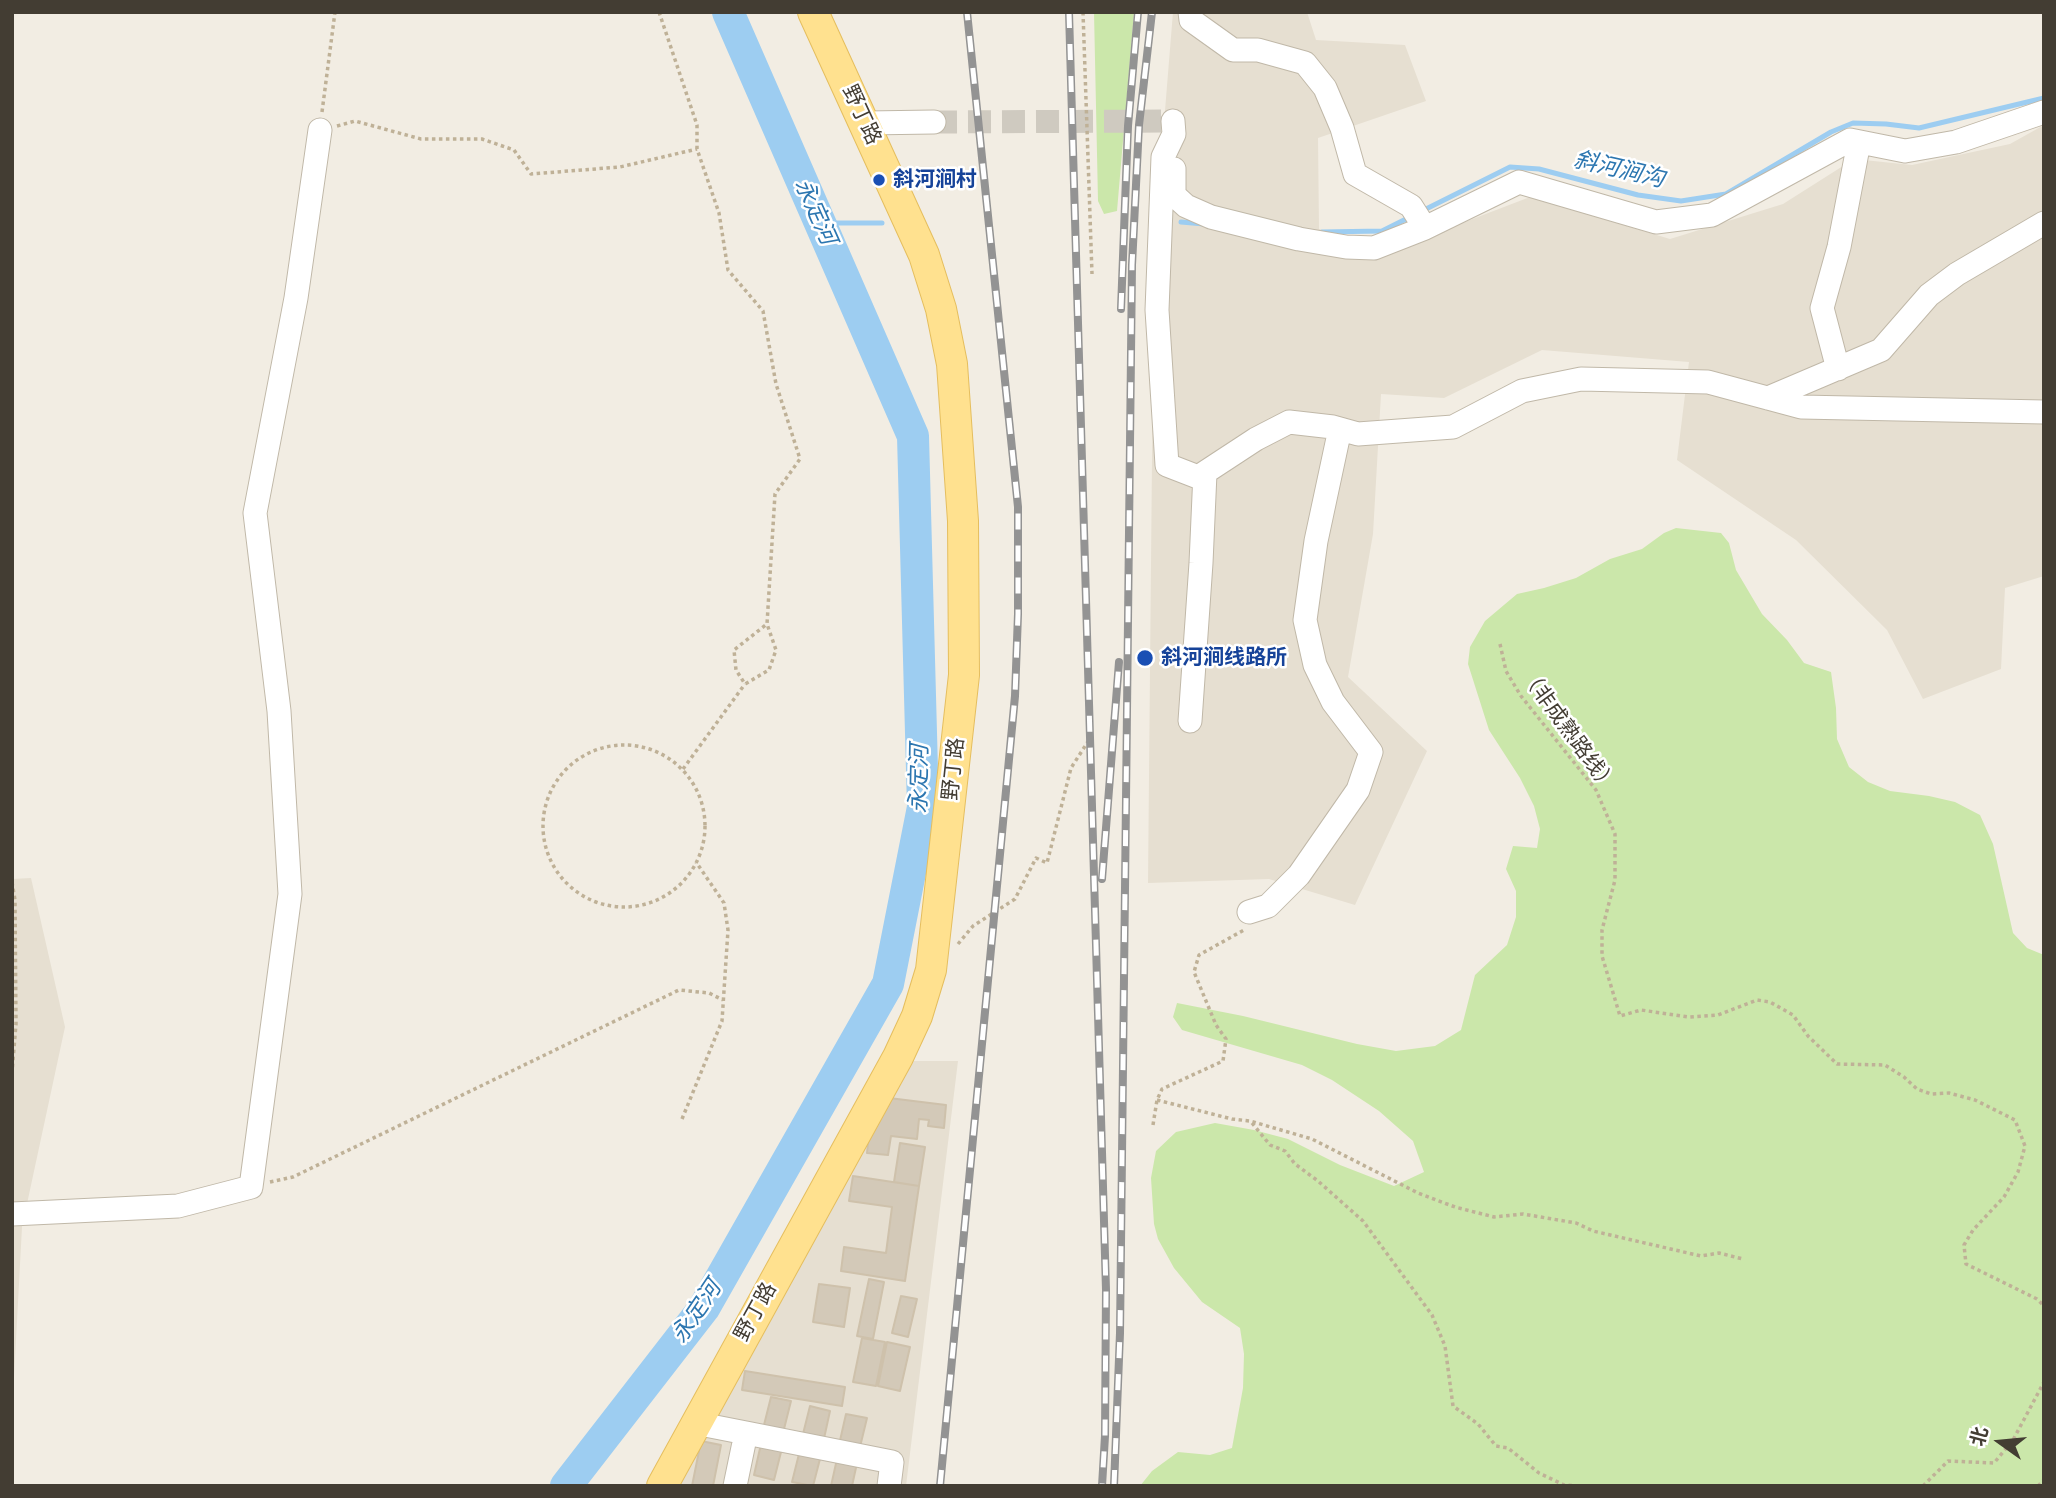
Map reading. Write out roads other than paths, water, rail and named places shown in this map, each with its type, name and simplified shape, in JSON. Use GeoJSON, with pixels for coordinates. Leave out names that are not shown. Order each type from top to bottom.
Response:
{"type":"FeatureCollection","features":[{"type":"Feature","properties":{"kind":"main road","name":"野丁路"},"geometry":{"type":"LineString","coordinates":[[662,1486],[898,1057],[916,1016],[931,970],[964,675],[963,521],[952,364],[942,309],[924,255],[813,12]]}},
{"type":"Feature","properties":{"kind":"street"},"geometry":{"type":"LineString","coordinates":[[1190,12],[1191,20],[1233,50],[1258,50],[1305,63],[1325,88],[1342,128],[1354,174],[1419,218]]}},
{"type":"Feature","properties":{"kind":"street"},"geometry":{"type":"LineString","coordinates":[[2044,112],[1956,142],[1905,151],[1850,140],[1712,215],[1656,222],[1519,182],[1419,218],[1374,248],[1346,247],[1284,236],[1211,217],[1186,206],[1174,195],[1174,128],[1163,157],[1157,310],[1167,465],[1198,477],[1256,439],[1289,422],[1358,434],[1453,427],[1522,391],[1581,379],[1708,382],[1801,407],[2044,412]]}},
{"type":"Feature","properties":{"kind":"street"},"geometry":{"type":"LineString","coordinates":[[866,123],[934,122]]}},
{"type":"Feature","properties":{"kind":"street"},"geometry":{"type":"LineString","coordinates":[[12,1214],[178,1206],[251,1187],[290,894],[279,711],[256,513],[296,298],[320,130]]}},
{"type":"Feature","properties":{"kind":"street"},"geometry":{"type":"LineString","coordinates":[[1838,369],[1822,308],[1839,247],[1859,142]]}},
{"type":"Feature","properties":{"kind":"street"},"geometry":{"type":"LineString","coordinates":[[1768,398],[1881,350],[1929,295],[1956,274],[2044,223]]}},
{"type":"Feature","properties":{"kind":"street"},"geometry":{"type":"LineString","coordinates":[[1259,909],[1299,875],[1358,790],[1371,752],[1333,702],[1315,665],[1305,620],[1316,541],[1340,429]]}},
{"type":"Feature","properties":{"kind":"street"},"geometry":{"type":"LineString","coordinates":[[1190,721],[1205,473]]}},
{"type":"Feature","properties":{"kind":"street"},"geometry":{"type":"LineString","coordinates":[[695,1423],[892,1462],[889,1486]]}},
{"type":"Feature","properties":{"kind":"street"},"geometry":{"type":"LineString","coordinates":[[735,1486],[746,1433]]}},
{"type":"Feature","properties":{"kind":"waterway","name":"永定河"},"geometry":{"type":"LineString","coordinates":[[566,1486],[704,1308],[888,984],[923,807],[913,436],[728,12]]}},
{"type":"Feature","properties":{"kind":"waterway","name":"斜河涧沟"},"geometry":{"type":"LineString","coordinates":[[1422,211],[1510,167],[1539,169],[1638,195],[1681,201],[1726,194],[1831,132],[1853,123],[1919,128],[2044,98]]}},
{"type":"Feature","properties":{"kind":"waterway","name":"斜河涧沟"},"geometry":{"type":"LineString","coordinates":[[1322,232],[1382,231],[1410,217]]}},
{"type":"Feature","properties":{"kind":"waterway","name":"斜河涧沟"},"geometry":{"type":"LineString","coordinates":[[1181,222],[1204,224]]}},
{"type":"Feature","properties":{"kind":"waterway","name":"斜河涧沟"},"geometry":{"type":"LineString","coordinates":[[820,223],[882,223]]}},
{"type":"Feature","properties":{"kind":"tunnel"},"geometry":{"type":"LineString","coordinates":[[934,122],[1173,121]]}},
{"type":"Feature","properties":{"kind":"railway"},"geometry":{"type":"LineString","coordinates":[[940,1486],[1015,696],[1018,614],[1018,507],[967,12]]}},
{"type":"Feature","properties":{"kind":"railway"},"geometry":{"type":"LineString","coordinates":[[1069,12],[1106,1290],[1102,1486]]}},
{"type":"Feature","properties":{"kind":"railway"},"geometry":{"type":"LineString","coordinates":[[1121,309],[1128,126],[1138,12]]}},
{"type":"Feature","properties":{"kind":"railway"},"geometry":{"type":"LineString","coordinates":[[1114,1486],[1120,1333],[1132,265],[1139,125],[1152,12]]}},
{"type":"Feature","properties":{"kind":"railway"},"geometry":{"type":"LineString","coordinates":[[1102,879],[1119,662]]}},
{"type":"Feature","properties":{"kind":"place","name":"斜河涧村"},"geometry":{"type":"Point","coordinates":[879,180]}},
{"type":"Feature","properties":{"kind":"place","name":"斜河涧线路所"},"geometry":{"type":"Point","coordinates":[1145,658]}}]}
